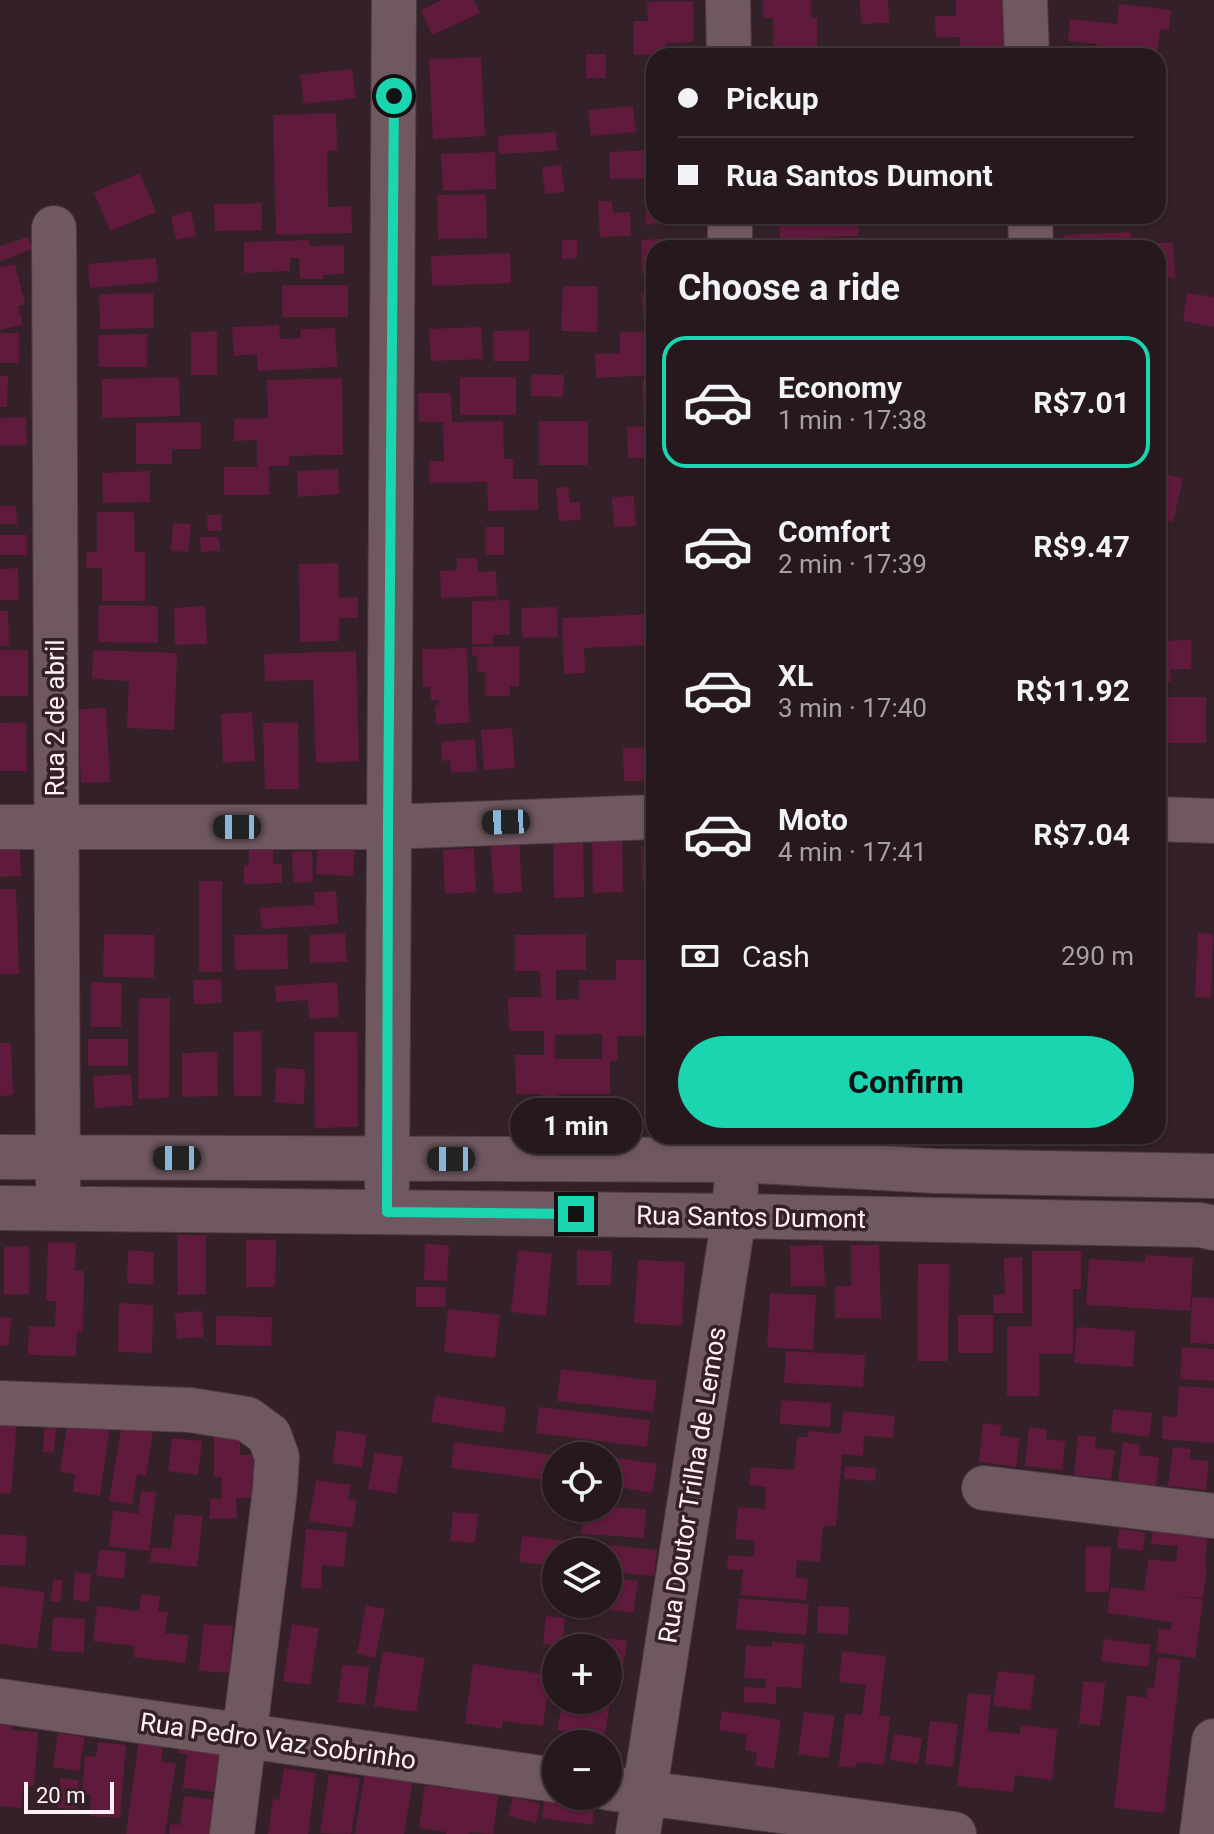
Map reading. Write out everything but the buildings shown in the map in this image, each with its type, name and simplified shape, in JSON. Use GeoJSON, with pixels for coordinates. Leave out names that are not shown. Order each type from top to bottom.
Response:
{"type":"FeatureCollection","features":[{"type":"Feature","properties":{"kind":"street"},"geometry":{"type":"LineString","coordinates":[[387,1212],[395,0]]}},
{"type":"Feature","properties":{"kind":"street"},"geometry":{"type":"LineString","coordinates":[[728,0],[729,48]]}},
{"type":"Feature","properties":{"kind":"street"},"geometry":{"type":"LineString","coordinates":[[1025,0],[1027,48]]}},
{"type":"Feature","properties":{"kind":"street","name":"Rua 2 de abril"},"geometry":{"type":"LineString","coordinates":[[54,228],[58,1209]]}},
{"type":"Feature","properties":{"kind":"street"},"geometry":{"type":"LineString","coordinates":[[0,827],[388,827],[646,817]]}},
{"type":"Feature","properties":{"kind":"street"},"geometry":{"type":"LineString","coordinates":[[1166,819],[1214,821]]}},
{"type":"Feature","properties":{"kind":"street","name":"Rua Santos Dumont"},"geometry":{"type":"LineString","coordinates":[[0,1157],[387,1159],[738,1148],[935,1171],[1214,1176]]}},
{"type":"Feature","properties":{"kind":"street","name":"Rua Doutor Trilha de Lemos"},"geometry":{"type":"LineString","coordinates":[[631,1805],[734,1216],[738,1148]]}},
{"type":"Feature","properties":{"kind":"street"},"geometry":{"type":"LineString","coordinates":[[935,1171],[936,1220]]}},
{"type":"Feature","properties":{"kind":"street","name":"Rua Santos Dumont"},"geometry":{"type":"LineString","coordinates":[[0,1208],[734,1216],[1200,1225],[1214,1228]]}},
{"type":"Feature","properties":{"kind":"street"},"geometry":{"type":"LineString","coordinates":[[0,1403],[190,1410],[247,1419],[269,1435],[277,1457],[275,1490],[232,1834]]}},
{"type":"Feature","properties":{"kind":"street"},"geometry":{"type":"LineString","coordinates":[[984,1488],[1214,1516]]}},
{"type":"Feature","properties":{"kind":"street","name":"Rua Pedro Vaz Sobrinho"},"geometry":{"type":"LineString","coordinates":[[0,1701],[542,1778]]}},
{"type":"Feature","properties":{"kind":"street"},"geometry":{"type":"LineString","coordinates":[[1202,1834],[1214,1741]]}},
{"type":"Feature","properties":{"kind":"street"},"geometry":{"type":"LineString","coordinates":[[631,1805],[954,1834]]}},
{"type":"Feature","properties":{"kind":"route"},"geometry":{"type":"LineString","coordinates":[[394,96],[387,1212],[576,1214]]}}]}
